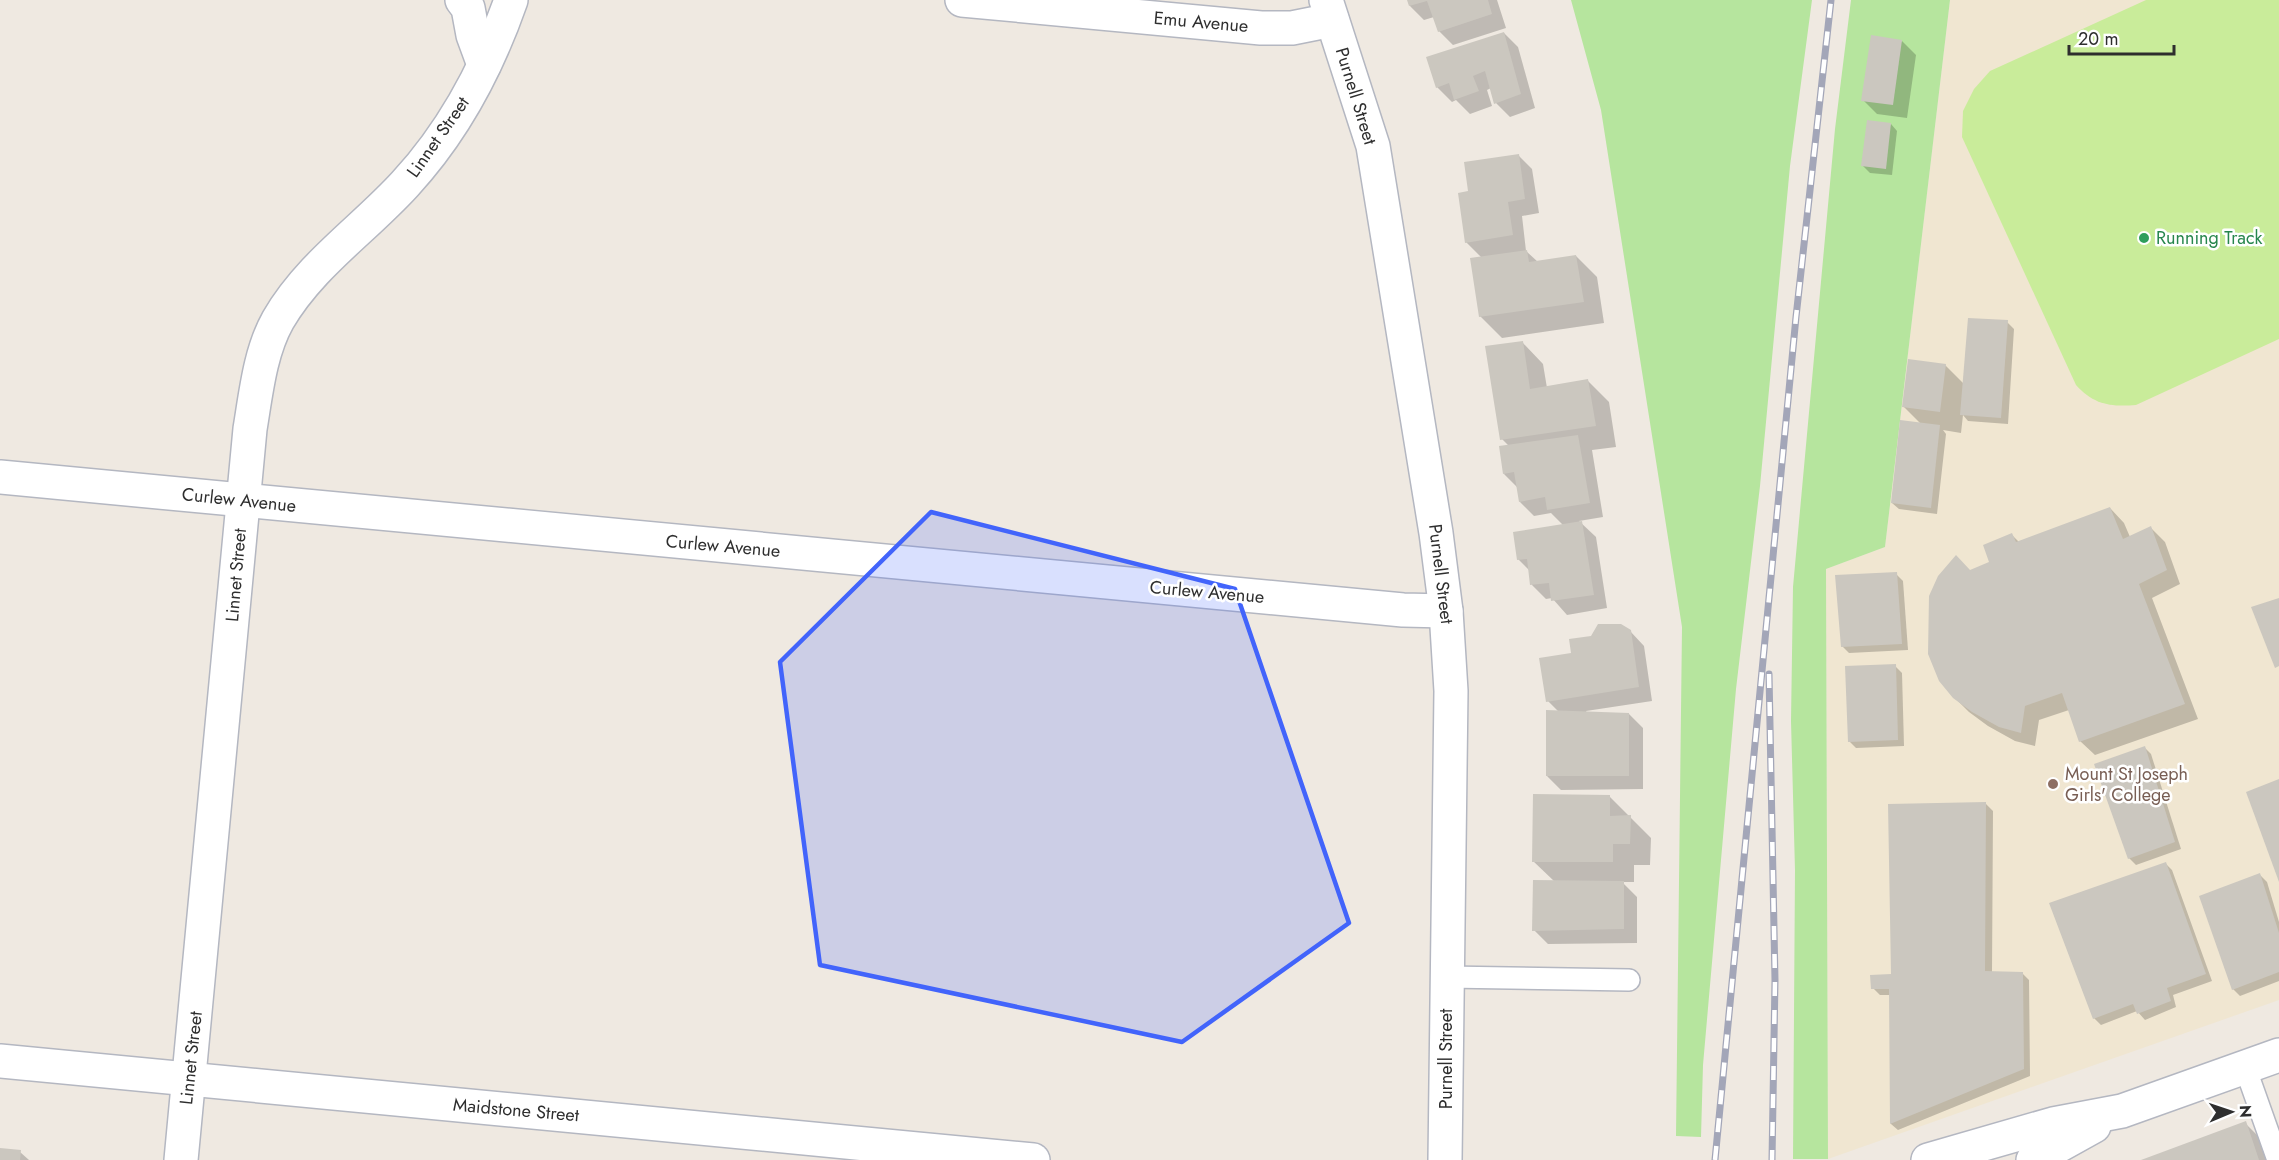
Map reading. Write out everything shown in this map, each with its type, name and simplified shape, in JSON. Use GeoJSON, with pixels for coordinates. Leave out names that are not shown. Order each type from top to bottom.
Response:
{"type":"FeatureCollection","features":[{"type":"Feature","properties":{"kind":"street"},"geometry":{"type":"LineString","coordinates":[[462,0],[468,8],[473,35],[484,65]]}},
{"type":"Feature","properties":{"kind":"street","name":"Linnet Street"},"geometry":{"type":"LineString","coordinates":[[181,1160],[242,500],[250,429],[267,345],[278,320],[302,285],[329,255],[405,184],[432,151],[457,114],[484,65],[500,32],[511,0]]}},
{"type":"Feature","properties":{"kind":"street","name":"Emu Avenue"},"geometry":{"type":"LineString","coordinates":[[962,0],[1262,28],[1292,28],[1329,10]]}},
{"type":"Feature","properties":{"kind":"street","name":"Purnell Street"},"geometry":{"type":"LineString","coordinates":[[1329,10],[1373,146],[1436,533],[1446,611],[1451,691],[1445,1160]]}},
{"type":"Feature","properties":{"kind":"street","name":"Curlew Avenue"},"geometry":{"type":"LineString","coordinates":[[0,477],[1379,608],[1446,611]]}},
{"type":"Feature","properties":{"kind":"street"},"geometry":{"type":"LineString","coordinates":[[1928,1160],[2053,1124],[2121,1110],[2279,1055]]}},
{"type":"Feature","properties":{"kind":"street","name":"Maidstone Street"},"geometry":{"type":"LineString","coordinates":[[0,1061],[1033,1160]]}},
{"type":"Feature","properties":{"kind":"street"},"geometry":{"type":"LineString","coordinates":[[2033,1160],[2121,1110]]}},
{"type":"Feature","properties":{"kind":"lane"},"geometry":{"type":"LineString","coordinates":[[1446,977],[1629,980]]}},
{"type":"Feature","properties":{"kind":"lane"},"geometry":{"type":"LineString","coordinates":[[2245,1067],[2278,1160]]}},
{"type":"Feature","properties":{"kind":"highlighted area"},"geometry":{"type":"Polygon","coordinates":[[[931,512],[1235,589],[1349,923],[1182,1042],[820,965],[780,662],[931,512]]]}},
{"type":"Feature","properties":{"kind":"shaded area","name":"Mount St Joseph Girls' College"},"geometry":{"type":"Polygon","coordinates":[[[1950,0],[2279,0],[2279,1000],[1828,1159],[1826,569],[1885,547],[1950,0]]]}},
{"type":"Feature","properties":{"kind":"green space"},"geometry":{"type":"Polygon","coordinates":[[[1571,0],[1812,0],[1790,166],[1760,486],[1736,689],[1703,1065],[1701,1137],[1676,1136],[1682,627],[1601,110],[1571,0]]]}},
{"type":"Feature","properties":{"kind":"green space"},"geometry":{"type":"Polygon","coordinates":[[[1851,0],[1950,0],[1885,547],[1826,569],[1828,1159],[1793,1159],[1795,870],[1791,721],[1793,587],[1835,129],[1851,0]]]}},
{"type":"Feature","properties":{"kind":"green space","name":"Running Track"},"geometry":{"type":"Polygon","coordinates":[[[2146,0],[2279,0],[2279,339],[2136,405],[2119,406],[2096,401],[2076,385],[1962,137],[1963,111],[1974,89],[1990,71],[2146,0]]]}},
{"type":"Feature","properties":{"kind":"building"},"geometry":{"type":"Polygon","coordinates":[[[1407,0],[1488,0],[1492,14],[1438,32],[1427,1],[1409,6],[1407,0]]]}},
{"type":"Feature","properties":{"kind":"building"},"geometry":{"type":"Polygon","coordinates":[[[1504,32],[1521,94],[1494,104],[1485,71],[1473,76],[1479,91],[1454,100],[1449,83],[1436,88],[1426,57],[1504,32]]]}},
{"type":"Feature","properties":{"kind":"building"},"geometry":{"type":"Polygon","coordinates":[[[1871,35],[1902,40],[1893,105],[1861,101],[1871,35]]]}},
{"type":"Feature","properties":{"kind":"building"},"geometry":{"type":"Polygon","coordinates":[[[1867,120],[1891,123],[1886,169],[1861,166],[1867,120]]]}},
{"type":"Feature","properties":{"kind":"building"},"geometry":{"type":"Polygon","coordinates":[[[1519,154],[1525,199],[1508,202],[1513,235],[1465,243],[1458,193],[1468,191],[1464,162],[1519,154]]]}},
{"type":"Feature","properties":{"kind":"building"},"geometry":{"type":"Polygon","coordinates":[[[1527,250],[1529,262],[1576,255],[1584,302],[1479,317],[1470,258],[1527,250]]]}},
{"type":"Feature","properties":{"kind":"building"},"geometry":{"type":"Polygon","coordinates":[[[1968,318],[2008,320],[2001,418],[1960,415],[1968,318]]]}},
{"type":"Feature","properties":{"kind":"building"},"geometry":{"type":"Polygon","coordinates":[[[1523,341],[1530,389],[1588,379],[1596,426],[1500,440],[1485,346],[1523,341]]]}},
{"type":"Feature","properties":{"kind":"building"},"geometry":{"type":"Polygon","coordinates":[[[1908,359],[1946,364],[1940,412],[1902,407],[1908,359]]]}},
{"type":"Feature","properties":{"kind":"building"},"geometry":{"type":"Polygon","coordinates":[[[1900,420],[1940,425],[1931,508],[1891,503],[1900,420]]]}},
{"type":"Feature","properties":{"kind":"building"},"geometry":{"type":"Polygon","coordinates":[[[1578,435],[1590,503],[1547,510],[1545,497],[1519,502],[1514,472],[1503,474],[1499,446],[1578,435]]]}},
{"type":"Feature","properties":{"kind":"building"},"geometry":{"type":"Polygon","coordinates":[[[2110,507],[2123,539],[2151,526],[2167,570],[2139,584],[2185,704],[2079,742],[2062,693],[2025,706],[2021,733],[1999,727],[1953,698],[1939,681],[1928,654],[1929,596],[1938,576],[1956,555],[1970,570],[1989,562],[1983,545],[2012,533],[2016,542],[2110,507]]]}},
{"type":"Feature","properties":{"kind":"building"},"geometry":{"type":"Polygon","coordinates":[[[1582,521],[1594,595],[1551,601],[1549,583],[1530,585],[1527,559],[1517,560],[1513,532],[1582,521]]]}},
{"type":"Feature","properties":{"kind":"building"},"geometry":{"type":"Polygon","coordinates":[[[1897,572],[1902,644],[1841,647],[1835,575],[1897,572]]]}},
{"type":"Feature","properties":{"kind":"building"},"geometry":{"type":"Polygon","coordinates":[[[2279,598],[2279,666],[2275,668],[2251,607],[2279,598]]]}},
{"type":"Feature","properties":{"kind":"building"},"geometry":{"type":"Polygon","coordinates":[[[1598,624],[1621,624],[1631,630],[1639,687],[1546,702],[1539,658],[1571,653],[1569,639],[1591,636],[1598,624]]]}},
{"type":"Feature","properties":{"kind":"building"},"geometry":{"type":"Polygon","coordinates":[[[1896,664],[1898,740],[1848,742],[1845,666],[1896,664]]]}},
{"type":"Feature","properties":{"kind":"building"},"geometry":{"type":"Polygon","coordinates":[[[1546,710],[1629,713],[1629,776],[1546,776],[1546,710]]]}},
{"type":"Feature","properties":{"kind":"building"},"geometry":{"type":"Polygon","coordinates":[[[2145,746],[2175,842],[2128,859],[2094,764],[2145,746]]]}},
{"type":"Feature","properties":{"kind":"building"},"geometry":{"type":"Polygon","coordinates":[[[2279,779],[2279,882],[2246,792],[2279,779]]]}},
{"type":"Feature","properties":{"kind":"building"},"geometry":{"type":"Polygon","coordinates":[[[1533,794],[1610,795],[1610,816],[1631,815],[1630,844],[1613,844],[1613,862],[1532,862],[1533,794]]]}},
{"type":"Feature","properties":{"kind":"building"},"geometry":{"type":"Polygon","coordinates":[[[1986,802],[1985,971],[2023,972],[2024,1069],[1890,1124],[1889,989],[1871,989],[1870,975],[1891,974],[1888,804],[1986,802]]]}},
{"type":"Feature","properties":{"kind":"building"},"geometry":{"type":"Polygon","coordinates":[[[2166,862],[2206,974],[2167,988],[2171,1001],[2137,1014],[2133,1004],[2093,1019],[2049,903],[2166,862]]]}},
{"type":"Feature","properties":{"kind":"building"},"geometry":{"type":"Polygon","coordinates":[[[2260,873],[2279,933],[2279,972],[2232,990],[2199,896],[2260,873]]]}},
{"type":"Feature","properties":{"kind":"building"},"geometry":{"type":"Polygon","coordinates":[[[1533,880],[1624,881],[1624,929],[1532,931],[1533,880]]]}},
{"type":"Feature","properties":{"kind":"building"},"geometry":{"type":"Polygon","coordinates":[[[2246,1121],[2259,1160],[2141,1160],[2246,1121]]]}},
{"type":"Feature","properties":{"kind":"building"},"geometry":{"type":"Polygon","coordinates":[[[0,1148],[21,1150],[20,1160],[0,1160],[0,1148]]]}},
{"type":"Feature","properties":{"kind":"railway"},"geometry":{"type":"LineString","coordinates":[[1715,1160],[1796,317],[1831,0]]}},
{"type":"Feature","properties":{"kind":"railway"},"geometry":{"type":"LineString","coordinates":[[1769,674],[1775,980],[1772,1160]]}},
{"type":"Feature","properties":{"kind":"place","name":"Running Track"},"geometry":{"type":"Point","coordinates":[2144,238]}},
{"type":"Feature","properties":{"kind":"place","name":"Mount St Joseph Girls' College"},"geometry":{"type":"Point","coordinates":[2053,784]}}]}
